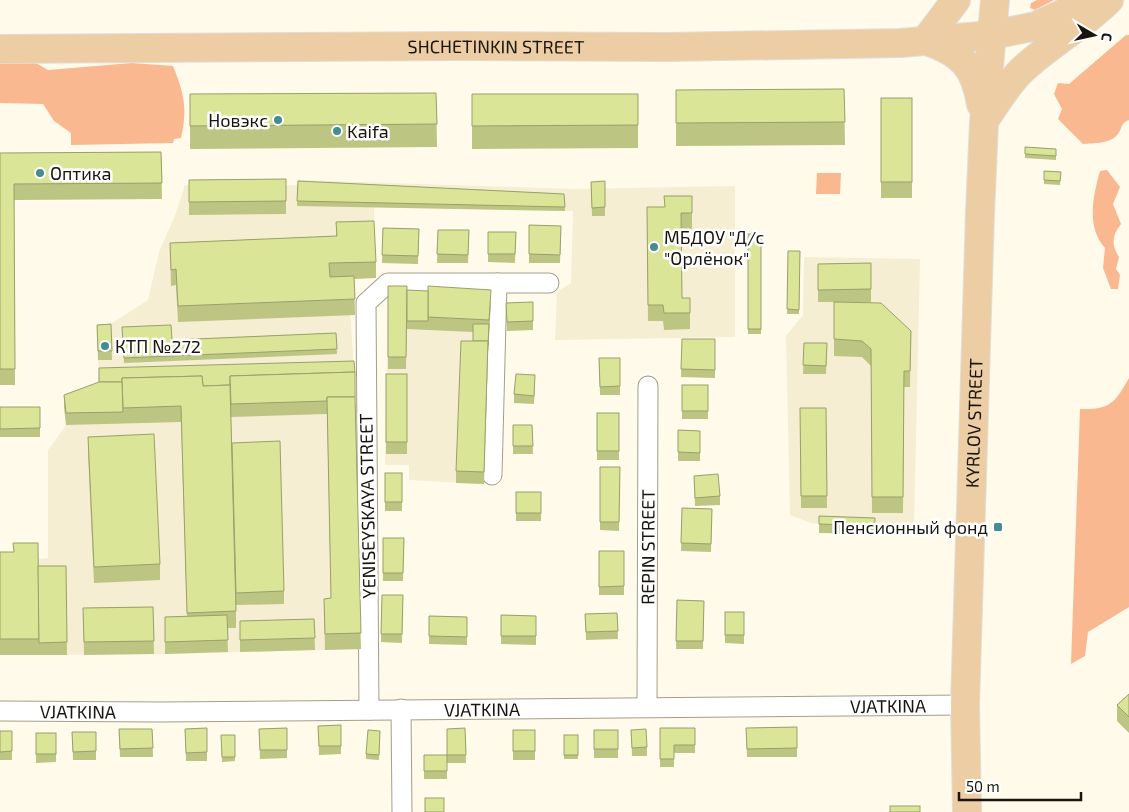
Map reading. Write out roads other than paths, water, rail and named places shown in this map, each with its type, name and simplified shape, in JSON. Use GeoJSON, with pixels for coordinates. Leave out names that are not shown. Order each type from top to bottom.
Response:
{"type":"FeatureCollection","features":[{"type":"Feature","properties":{"kind":"main road"},"geometry":{"type":"LineString","coordinates":[[956,0],[925,41],[946,48],[959,56],[970,70],[978,87],[984,122]]}},
{"type":"Feature","properties":{"kind":"main road","name":"KYRLOV STREET"},"geometry":{"type":"LineString","coordinates":[[982,0],[992,35]]}},
{"type":"Feature","properties":{"kind":"main road","name":"KYRLOV STREET"},"geometry":{"type":"LineString","coordinates":[[967,812],[965,705],[984,122],[994,0]]}},
{"type":"Feature","properties":{"kind":"main road"},"geometry":{"type":"LineString","coordinates":[[992,35],[1012,0]]}},
{"type":"Feature","properties":{"kind":"main road","name":"SHCHETINKIN STREET"},"geometry":{"type":"LineString","coordinates":[[0,49],[457,46],[667,47],[901,43],[992,35],[1036,26],[1068,11],[1085,0]]}},
{"type":"Feature","properties":{"kind":"main road"},"geometry":{"type":"LineString","coordinates":[[984,122],[1020,72],[1093,15],[1109,0]]}},
{"type":"Feature","properties":{"kind":"street","name":"YENISEYSKAYA STREET"},"geometry":{"type":"LineString","coordinates":[[369,710],[366,302],[388,283],[496,283]]}},
{"type":"Feature","properties":{"kind":"street"},"geometry":{"type":"LineString","coordinates":[[492,475],[496,283],[549,283]]}},
{"type":"Feature","properties":{"kind":"street","name":"REPIN STREET"},"geometry":{"type":"LineString","coordinates":[[647,707],[648,386]]}},
{"type":"Feature","properties":{"kind":"street","name":"VJATKINA"},"geometry":{"type":"LineString","coordinates":[[0,711],[160,712],[965,705]]}},
{"type":"Feature","properties":{"kind":"street"},"geometry":{"type":"LineString","coordinates":[[401,709],[402,812]]}},
{"type":"Feature","properties":{"kind":"place","name":"Новэкс"},"geometry":{"type":"Point","coordinates":[278,120]}},
{"type":"Feature","properties":{"kind":"place","name":"Kaifa"},"geometry":{"type":"Point","coordinates":[337,131]}},
{"type":"Feature","properties":{"kind":"place","name":"Оптика"},"geometry":{"type":"Point","coordinates":[40,173]}},
{"type":"Feature","properties":{"kind":"place","name":"МБДОУ \"Д/с \"Орлёнок\""},"geometry":{"type":"Point","coordinates":[654,247]}},
{"type":"Feature","properties":{"kind":"place","name":"КТП №272"},"geometry":{"type":"Point","coordinates":[105,346]}},
{"type":"Feature","properties":{"kind":"place","name":"Пенсионный фонд"},"geometry":{"type":"Point","coordinates":[998,527]}}]}
